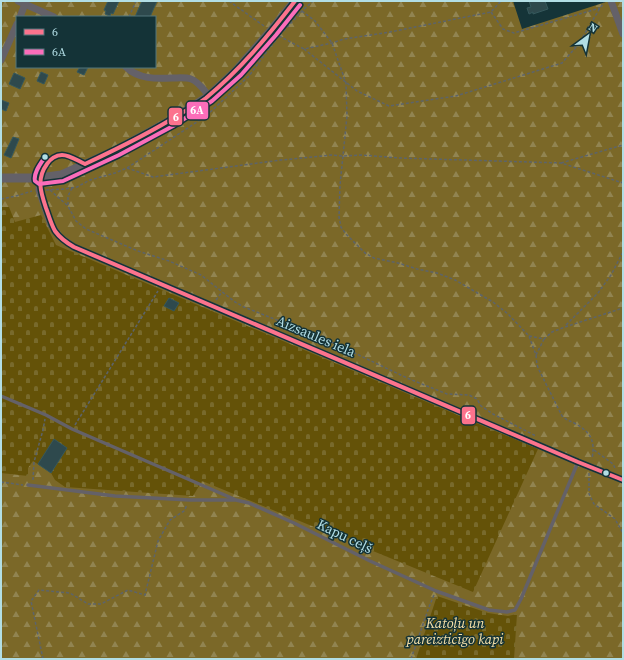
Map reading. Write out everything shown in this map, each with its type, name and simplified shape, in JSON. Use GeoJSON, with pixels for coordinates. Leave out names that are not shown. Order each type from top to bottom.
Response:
{"type":"FeatureCollection","features":[{"type":"Feature","properties":{"kind":"street"},"geometry":{"type":"LineString","coordinates":[[612,1],[623,34]]}},
{"type":"Feature","properties":{"kind":"street"},"geometry":{"type":"LineString","coordinates":[[1,178],[40,178],[60,175],[117,150],[170,121],[209,96],[236,71],[294,2]]}},
{"type":"Feature","properties":{"kind":"street"},"geometry":{"type":"LineString","coordinates":[[20,16],[22,3],[52,16]]}},
{"type":"Feature","properties":{"kind":"street"},"geometry":{"type":"LineString","coordinates":[[1,60],[16,26]]}},
{"type":"Feature","properties":{"kind":"street"},"geometry":{"type":"LineString","coordinates":[[127,68],[141,77],[160,79],[192,79],[198,83],[209,96]]}},
{"type":"Feature","properties":{"kind":"street","name":"Aizsaules iela"},"geometry":{"type":"LineString","coordinates":[[40,178],[39,190],[51,225],[60,238],[74,247],[623,480]]}},
{"type":"Feature","properties":{"kind":"lane"},"geometry":{"type":"LineString","coordinates":[[40,178],[50,160],[61,155],[68,156],[85,164]]}},
{"type":"Feature","properties":{"kind":"lane"},"geometry":{"type":"LineString","coordinates":[[1,396],[46,415],[72,429],[236,500]]}},
{"type":"Feature","properties":{"kind":"lane","name":"Kapu ceļš"},"geometry":{"type":"LineString","coordinates":[[30,485],[115,496],[190,500],[236,500],[294,523],[370,561],[436,591],[488,610],[507,612],[515,610],[521,599],[578,462]]}},
{"type":"Feature","properties":{"kind":"path"},"geometry":{"type":"LineString","coordinates":[[129,16],[136,1]]}},
{"type":"Feature","properties":{"kind":"path"},"geometry":{"type":"LineString","coordinates":[[229,1],[271,31],[304,49],[357,91],[389,106],[456,96],[562,63],[578,45],[600,8],[606,1]]}},
{"type":"Feature","properties":{"kind":"path"},"geometry":{"type":"LineString","coordinates":[[304,49],[344,39],[390,32],[491,12],[501,1]]}},
{"type":"Feature","properties":{"kind":"path"},"geometry":{"type":"LineString","coordinates":[[294,2],[315,21],[332,43],[346,82],[347,116],[340,185],[339,217],[341,227],[365,253],[374,258],[437,273],[455,280],[493,302],[508,314],[530,336],[536,355],[537,365],[559,412],[567,420],[585,430],[590,435],[593,442],[594,450],[588,477],[589,494],[594,504],[615,520],[623,533]]}},
{"type":"Feature","properties":{"kind":"path"},"geometry":{"type":"LineString","coordinates":[[491,12],[503,29],[514,33],[600,8]]}},
{"type":"Feature","properties":{"kind":"path"},"geometry":{"type":"LineString","coordinates":[[561,163],[623,145]]}},
{"type":"Feature","properties":{"kind":"path"},"geometry":{"type":"LineString","coordinates":[[127,168],[153,177],[281,160],[332,155],[343,156],[362,154],[400,158],[561,163],[623,183]]}},
{"type":"Feature","properties":{"kind":"path"},"geometry":{"type":"LineString","coordinates":[[68,206],[68,196],[72,188]]}},
{"type":"Feature","properties":{"kind":"path"},"geometry":{"type":"LineString","coordinates":[[1,200],[30,191],[39,190]]}},
{"type":"Feature","properties":{"kind":"path"},"geometry":{"type":"LineString","coordinates":[[50,190],[68,206],[76,221],[86,229],[201,275],[235,302],[244,307],[327,340],[407,378],[447,394],[469,395],[477,399],[482,406],[492,414],[535,435],[538,438]]}},
{"type":"Feature","properties":{"kind":"path"},"geometry":{"type":"LineString","coordinates":[[564,327],[598,293],[611,274],[623,252]]}},
{"type":"Feature","properties":{"kind":"path"},"geometry":{"type":"LineString","coordinates":[[72,429],[162,284]]}},
{"type":"Feature","properties":{"kind":"path"},"geometry":{"type":"LineString","coordinates":[[212,306],[222,292]]}},
{"type":"Feature","properties":{"kind":"path"},"geometry":{"type":"LineString","coordinates":[[536,355],[544,339],[552,332],[623,308]]}},
{"type":"Feature","properties":{"kind":"path"},"geometry":{"type":"LineString","coordinates":[[530,336],[544,339]]}},
{"type":"Feature","properties":{"kind":"path"},"geometry":{"type":"LineString","coordinates":[[1,482],[30,485],[34,462],[46,415]]}},
{"type":"Feature","properties":{"kind":"path"},"geometry":{"type":"LineString","coordinates":[[594,450],[613,464],[617,472]]}},
{"type":"Feature","properties":{"kind":"path"},"geometry":{"type":"LineString","coordinates":[[43,659],[31,601],[38,590],[70,593],[88,604],[101,604],[128,590],[145,595],[158,541],[170,520],[184,511],[190,500]]}},
{"type":"Feature","properties":{"kind":"path"},"geometry":{"type":"LineString","coordinates":[[411,659],[436,591]]}},
{"type":"Feature","properties":{"kind":"green space"},"geometry":{"type":"Polygon","coordinates":[[[1,1],[513,1],[522,29],[609,1],[623,1],[623,659],[1,659],[1,1]]]}},
{"type":"Feature","properties":{"kind":"green space"},"geometry":{"type":"Polygon","coordinates":[[[1,207],[9,207],[15,222],[41,215],[56,245],[538,449],[473,592],[202,481],[193,496],[65,487],[55,480],[51,473],[33,461],[28,468],[28,476],[1,473],[1,207]]]}},
{"type":"Feature","properties":{"kind":"green space","name":"Katoļu un pareizticīgo kapi"},"geometry":{"type":"Polygon","coordinates":[[[437,596],[488,613],[508,616],[517,614],[514,659],[416,659],[437,596]]]}},
{"type":"Feature","properties":{"kind":"building"},"geometry":{"type":"Polygon","coordinates":[[[108,1],[119,1],[113,14],[111,13],[110,16],[105,14],[106,11],[104,10],[108,1]]]}},
{"type":"Feature","properties":{"kind":"building"},"geometry":{"type":"Polygon","coordinates":[[[142,1],[157,1],[150,16],[135,16],[142,1]]]}},
{"type":"Feature","properties":{"kind":"building"},"geometry":{"type":"Polygon","coordinates":[[[529,1],[545,1],[548,9],[529,14],[527,8],[531,7],[529,1]]]}},
{"type":"Feature","properties":{"kind":"building"},"geometry":{"type":"Polygon","coordinates":[[[79,68],[88,68],[84,75],[77,72],[79,68]]]}},
{"type":"Feature","properties":{"kind":"building"},"geometry":{"type":"Polygon","coordinates":[[[41,72],[48,75],[44,84],[37,81],[41,72]]]}},
{"type":"Feature","properties":{"kind":"building"},"geometry":{"type":"Polygon","coordinates":[[[14,73],[25,78],[20,89],[9,84],[14,73]]]}},
{"type":"Feature","properties":{"kind":"building"},"geometry":{"type":"Polygon","coordinates":[[[1,100],[9,103],[6,111],[1,109],[1,100]]]}},
{"type":"Feature","properties":{"kind":"building"},"geometry":{"type":"Polygon","coordinates":[[[13,137],[19,139],[11,158],[4,155],[13,137]]]}},
{"type":"Feature","properties":{"kind":"building"},"geometry":{"type":"Polygon","coordinates":[[[169,298],[179,303],[174,311],[164,306],[169,298]]]}},
{"type":"Feature","properties":{"kind":"building"},"geometry":{"type":"Polygon","coordinates":[[[54,439],[67,448],[51,473],[38,464],[54,439]]]}},
{"type":"Feature","properties":{"kind":"transit line","name":"6"},"geometry":{"type":"LineString","coordinates":[[295,1],[264,40],[242,64],[200,102],[121,147],[85,164],[65,155],[58,156],[50,160],[42,175],[40,186],[44,202],[55,231],[59,236],[74,247],[623,480]]}},
{"type":"Feature","properties":{"kind":"transit line","name":"6A"},"geometry":{"type":"LineString","coordinates":[[45,157],[35,175],[35,181],[39,184],[63,181],[119,155],[173,126],[212,101],[241,75],[300,5]]}}]}
